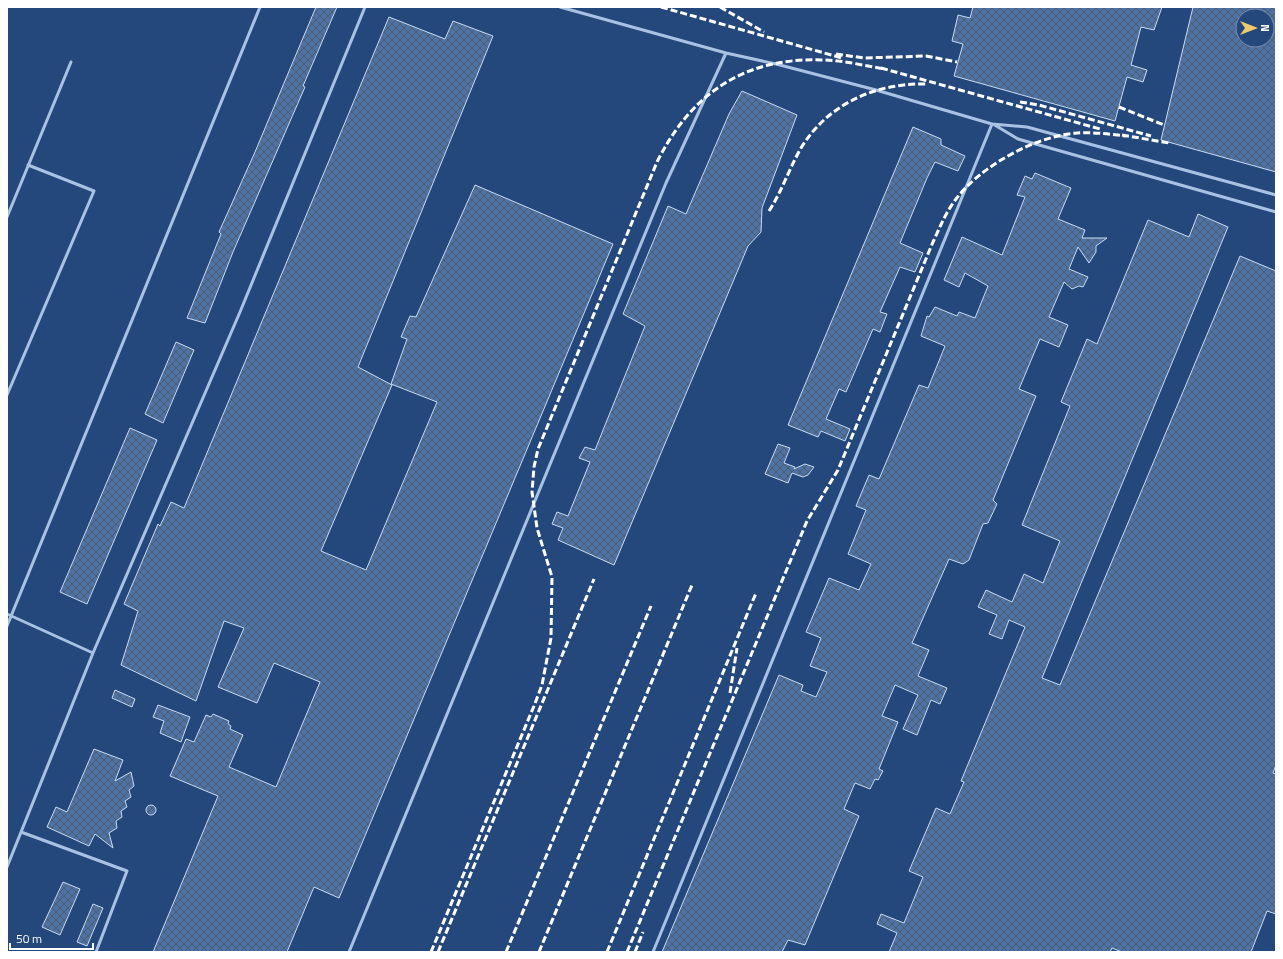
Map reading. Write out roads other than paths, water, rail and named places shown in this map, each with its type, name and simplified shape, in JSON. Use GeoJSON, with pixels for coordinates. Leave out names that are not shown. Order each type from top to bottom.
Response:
{"type":"FeatureCollection","features":[{"type":"Feature","properties":{"kind":"lane"},"geometry":{"type":"LineString","coordinates":[[7,626],[260,7]]}},
{"type":"Feature","properties":{"kind":"lane"},"geometry":{"type":"LineString","coordinates":[[7,867],[93,653],[240,312],[365,7]]}},
{"type":"Feature","properties":{"kind":"lane"},"geometry":{"type":"LineString","coordinates":[[560,7],[726,53],[776,64],[876,90],[992,124],[1027,127],[1276,195]]}},
{"type":"Feature","properties":{"kind":"lane"},"geometry":{"type":"LineString","coordinates":[[349,952],[666,183],[726,53]]}},
{"type":"Feature","properties":{"kind":"lane"},"geometry":{"type":"LineString","coordinates":[[7,217],[71,62]]}},
{"type":"Feature","properties":{"kind":"lane"},"geometry":{"type":"LineString","coordinates":[[992,124],[1018,139],[1276,212]]}},
{"type":"Feature","properties":{"kind":"lane"},"geometry":{"type":"LineString","coordinates":[[653,952],[992,124]]}},
{"type":"Feature","properties":{"kind":"lane"},"geometry":{"type":"LineString","coordinates":[[7,394],[94,191],[28,165]]}},
{"type":"Feature","properties":{"kind":"lane"},"geometry":{"type":"LineString","coordinates":[[7,614],[93,653]]}},
{"type":"Feature","properties":{"kind":"lane"},"geometry":{"type":"LineString","coordinates":[[21,832],[127,871],[96,952]]}},
{"type":"Feature","properties":{"kind":"railway"},"geometry":{"type":"LineString","coordinates":[[661,7],[842,58]]}},
{"type":"Feature","properties":{"kind":"railway"},"geometry":{"type":"LineString","coordinates":[[720,7],[764,32]]}},
{"type":"Feature","properties":{"kind":"railway"},"geometry":{"type":"LineString","coordinates":[[836,54],[864,58],[926,56],[957,62]]}},
{"type":"Feature","properties":{"kind":"railway"},"geometry":{"type":"LineString","coordinates":[[431,952],[542,685],[551,638],[552,577],[537,528],[532,492],[534,467],[538,449],[657,162],[671,138],[686,117],[704,99],[723,84],[744,73],[768,65],[794,61],[822,60],[854,63],[885,69]]}},
{"type":"Feature","properties":{"kind":"railway"},"geometry":{"type":"LineString","coordinates":[[881,68],[1100,129]]}},
{"type":"Feature","properties":{"kind":"railway"},"geometry":{"type":"LineString","coordinates":[[769,211],[778,196],[801,148],[825,119],[854,99],[871,92],[889,87],[926,84]]}},
{"type":"Feature","properties":{"kind":"railway"},"geometry":{"type":"LineString","coordinates":[[1020,102],[1039,105],[1151,136]]}},
{"type":"Feature","properties":{"kind":"railway"},"geometry":{"type":"LineString","coordinates":[[1119,107],[1164,125]]}},
{"type":"Feature","properties":{"kind":"railway"},"geometry":{"type":"LineString","coordinates":[[627,952],[807,521],[838,470],[933,242],[949,209],[956,199],[980,175],[994,164],[1027,146],[1061,135],[1077,133],[1126,136]]}},
{"type":"Feature","properties":{"kind":"railway"},"geometry":{"type":"LineString","coordinates":[[1122,135],[1169,143]]}},
{"type":"Feature","properties":{"kind":"railway"},"geometry":{"type":"LineString","coordinates":[[438,952],[594,579]]}},
{"type":"Feature","properties":{"kind":"railway"},"geometry":{"type":"LineString","coordinates":[[539,952],[692,585]]}},
{"type":"Feature","properties":{"kind":"railway"},"geometry":{"type":"LineString","coordinates":[[607,952],[756,593]]}},
{"type":"Feature","properties":{"kind":"railway"},"geometry":{"type":"LineString","coordinates":[[506,952],[651,606]]}},
{"type":"Feature","properties":{"kind":"railway"},"geometry":{"type":"LineString","coordinates":[[730,693],[737,648]]}},
{"type":"Feature","properties":{"kind":"railway"},"geometry":{"type":"LineString","coordinates":[[635,952],[643,932]]}}]}
